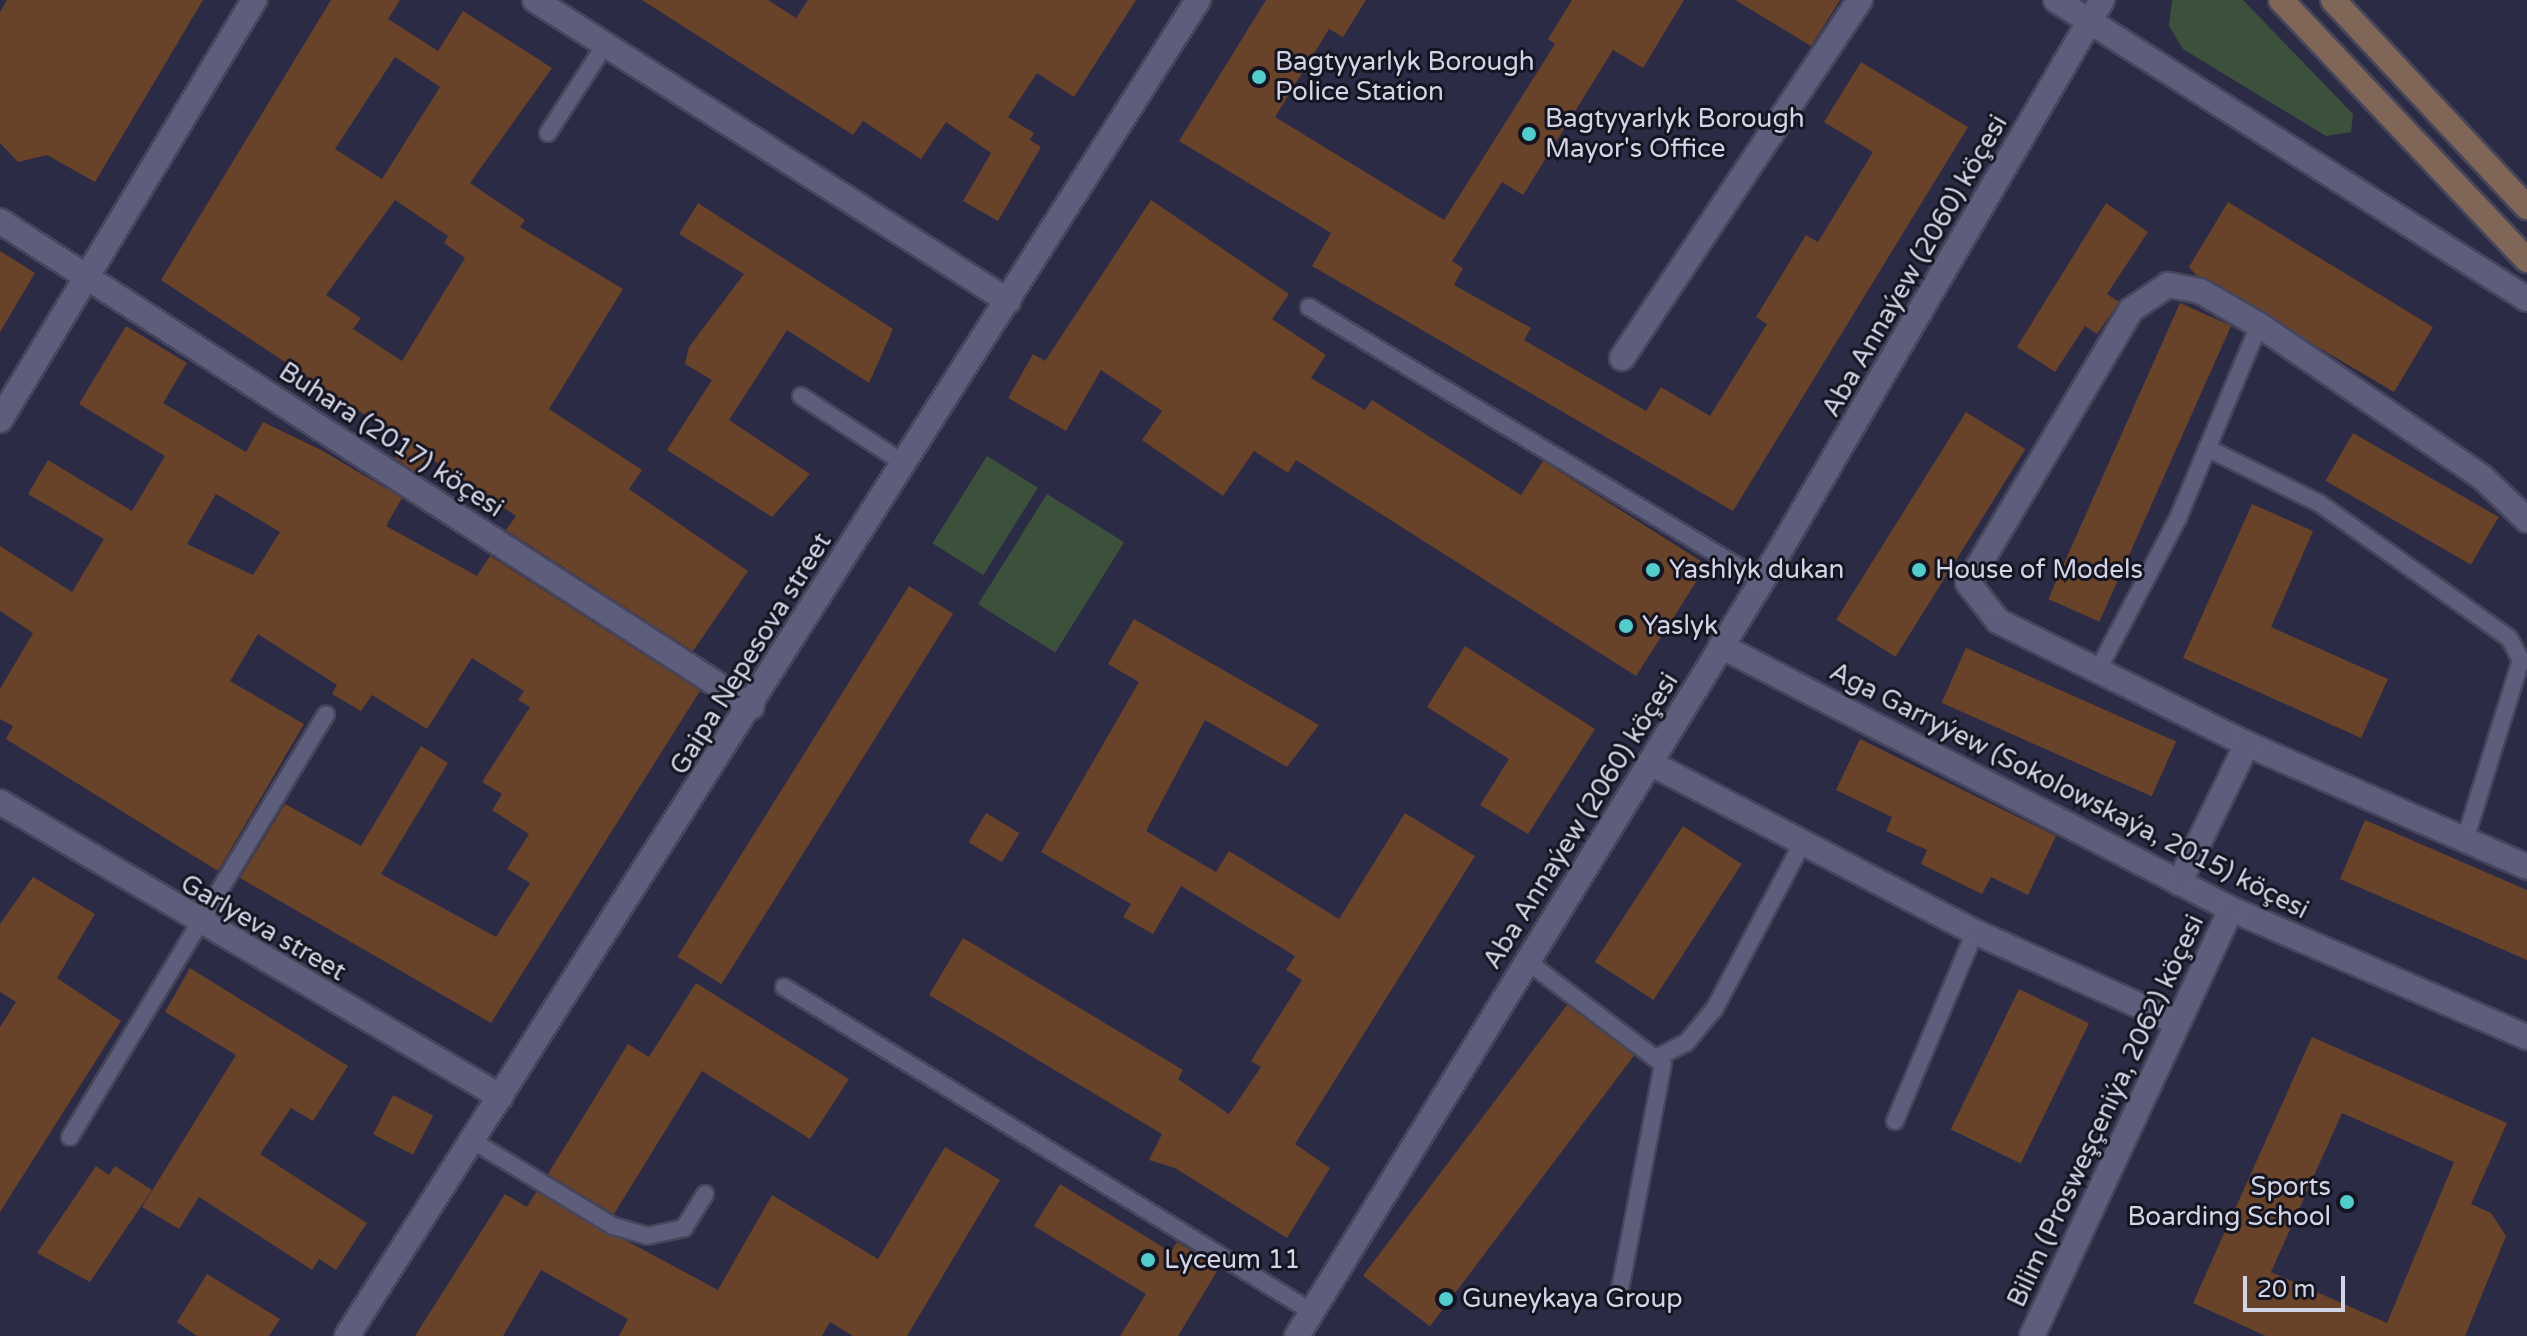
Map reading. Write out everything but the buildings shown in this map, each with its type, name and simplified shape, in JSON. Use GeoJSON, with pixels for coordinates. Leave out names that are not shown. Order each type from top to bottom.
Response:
{"type":"FeatureCollection","features":[{"type":"Feature","properties":{"kind":"main road"},"geometry":{"type":"LineString","coordinates":[[2281,0],[2527,260]]}},
{"type":"Feature","properties":{"kind":"main road"},"geometry":{"type":"LineString","coordinates":[[2333,0],[2527,207]]}},
{"type":"Feature","properties":{"kind":"street"},"geometry":{"type":"LineString","coordinates":[[0,420],[254,0]]}},
{"type":"Feature","properties":{"kind":"street"},"geometry":{"type":"LineString","coordinates":[[535,0],[1008,301]]}},
{"type":"Feature","properties":{"kind":"street","name":"Gaipa Nepesova street"},"geometry":{"type":"LineString","coordinates":[[347,1336],[752,707],[1198,0]]}},
{"type":"Feature","properties":{"kind":"street"},"geometry":{"type":"LineString","coordinates":[[1622,358],[1860,0]]}},
{"type":"Feature","properties":{"kind":"street"},"geometry":{"type":"LineString","coordinates":[[2056,0],[2527,299]]}},
{"type":"Feature","properties":{"kind":"street","name":"Aba Annaýew (2060) köçesi"},"geometry":{"type":"LineString","coordinates":[[1297,1336],[1762,581],[2102,0]]}},
{"type":"Feature","properties":{"kind":"street","name":"Buhara (2017) köçesi"},"geometry":{"type":"LineString","coordinates":[[0,221],[752,707]]}},
{"type":"Feature","properties":{"kind":"street"},"geometry":{"type":"LineString","coordinates":[[2527,520],[2482,477],[2259,325],[2200,291],[2168,285],[2139,300],[1974,568],[1968,583],[1998,621],[2247,744],[2466,837],[2527,867]]}},
{"type":"Feature","properties":{"kind":"street","name":"Aga Garryýew (Sokolowskaýa, 2015) köçesi"},"geometry":{"type":"LineString","coordinates":[[1721,646],[2231,909],[2527,1037]]}},
{"type":"Feature","properties":{"kind":"street"},"geometry":{"type":"LineString","coordinates":[[2179,883],[2247,744]]}},
{"type":"Feature","properties":{"kind":"street"},"geometry":{"type":"LineString","coordinates":[[1650,763],[1804,840],[1975,932],[2176,1022]]}},
{"type":"Feature","properties":{"kind":"street","name":"Garlyeva street"},"geometry":{"type":"LineString","coordinates":[[0,802],[201,925],[501,1097]]}},
{"type":"Feature","properties":{"kind":"street","name":"Bilim (Prosweşçeniýa, 2062) köçesi"},"geometry":{"type":"LineString","coordinates":[[2032,1336],[2231,909]]}},
{"type":"Feature","properties":{"kind":"lane"},"geometry":{"type":"LineString","coordinates":[[548,133],[605,45]]}},
{"type":"Feature","properties":{"kind":"lane"},"geometry":{"type":"LineString","coordinates":[[1309,307],[1762,581]]}},
{"type":"Feature","properties":{"kind":"lane"},"geometry":{"type":"LineString","coordinates":[[2098,670],[2207,448],[2259,325]]}},
{"type":"Feature","properties":{"kind":"lane"},"geometry":{"type":"LineString","coordinates":[[801,396],[905,464]]}},
{"type":"Feature","properties":{"kind":"lane"},"geometry":{"type":"LineString","coordinates":[[2207,448],[2319,503],[2509,638],[2521,660],[2466,837]]}},
{"type":"Feature","properties":{"kind":"lane"},"geometry":{"type":"LineString","coordinates":[[70,1137],[326,715]]}},
{"type":"Feature","properties":{"kind":"lane"},"geometry":{"type":"LineString","coordinates":[[1658,1057],[1686,1043],[1715,1008],[1804,840]]}},
{"type":"Feature","properties":{"kind":"lane"},"geometry":{"type":"LineString","coordinates":[[1895,1121],[1975,932]]}},
{"type":"Feature","properties":{"kind":"lane"},"geometry":{"type":"LineString","coordinates":[[1528,962],[1658,1057],[1663,1068],[1619,1295]]}},
{"type":"Feature","properties":{"kind":"lane"},"geometry":{"type":"LineString","coordinates":[[784,987],[1312,1312]]}},
{"type":"Feature","properties":{"kind":"lane"},"geometry":{"type":"LineString","coordinates":[[473,1141],[613,1226],[647,1236],[684,1228],[705,1194]]}},
{"type":"Feature","properties":{"kind":"green space"},"geometry":{"type":"Polygon","coordinates":[[[2172,0],[2243,0],[2353,114],[2351,132],[2326,136],[2183,49],[2169,26],[2172,0]]]}},
{"type":"Feature","properties":{"kind":"green space"},"geometry":{"type":"Polygon","coordinates":[[[987,456],[1038,488],[983,575],[932,543],[987,456]]]}},
{"type":"Feature","properties":{"kind":"green space"},"geometry":{"type":"Polygon","coordinates":[[[1047,494],[1124,542],[1055,652],[978,604],[1047,494]]]}},
{"type":"Feature","properties":{"kind":"place","name":"Bagtyyarlyk Borough Police Station"},"geometry":{"type":"Point","coordinates":[1259,77]}},
{"type":"Feature","properties":{"kind":"place","name":"Bagtyyarlyk Borough Mayor's Office"},"geometry":{"type":"Point","coordinates":[1529,134]}},
{"type":"Feature","properties":{"kind":"place","name":"Yashlyk dukan"},"geometry":{"type":"Point","coordinates":[1653,570]}},
{"type":"Feature","properties":{"kind":"place","name":"House of Models"},"geometry":{"type":"Point","coordinates":[1919,570]}},
{"type":"Feature","properties":{"kind":"place","name":"Yaslyk"},"geometry":{"type":"Point","coordinates":[1626,626]}},
{"type":"Feature","properties":{"kind":"place","name":"Sports Boarding School"},"geometry":{"type":"Point","coordinates":[2347,1202]}},
{"type":"Feature","properties":{"kind":"place","name":"Lyceum 11"},"geometry":{"type":"Point","coordinates":[1148,1260]}},
{"type":"Feature","properties":{"kind":"place","name":"Guneykaya Group"},"geometry":{"type":"Point","coordinates":[1446,1299]}}]}
